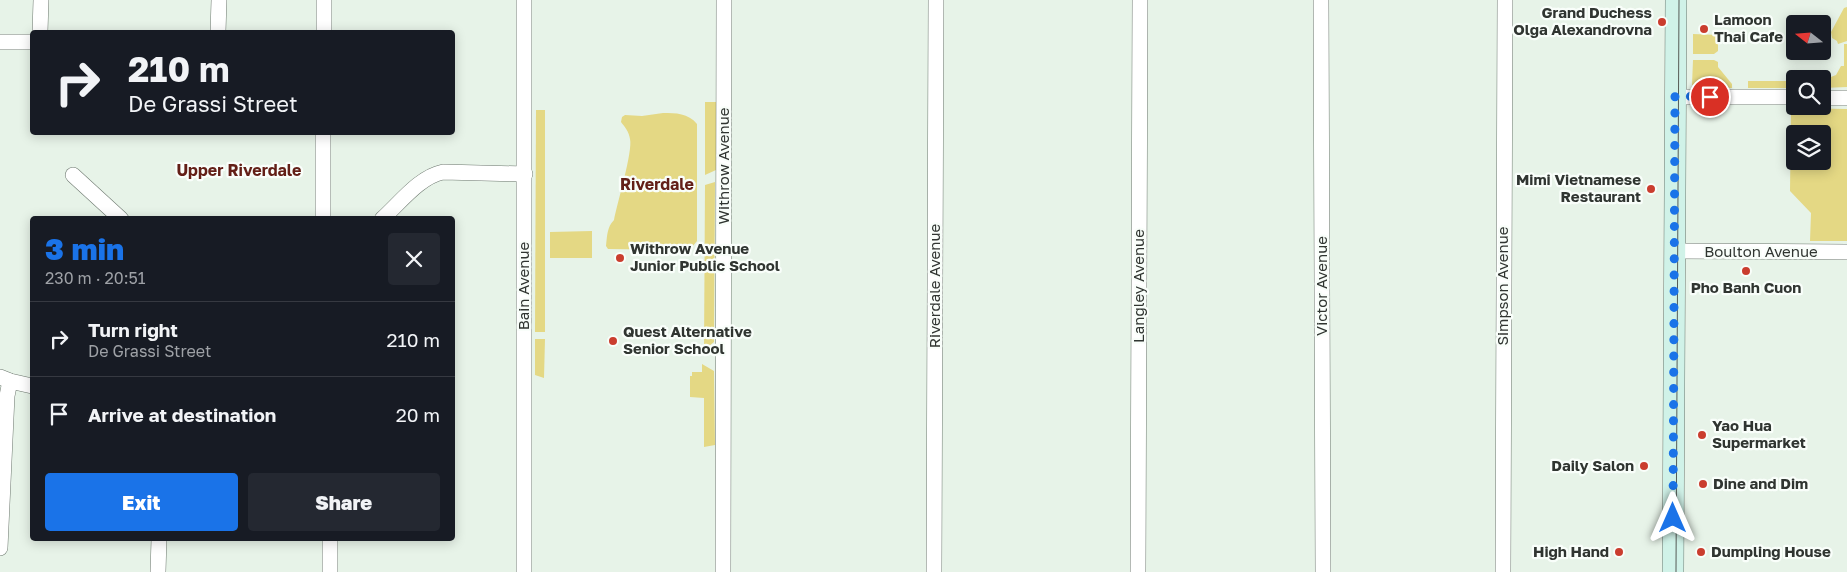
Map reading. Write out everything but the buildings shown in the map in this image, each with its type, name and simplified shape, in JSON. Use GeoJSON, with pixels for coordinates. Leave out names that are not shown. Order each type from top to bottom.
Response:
{"type":"FeatureCollection","features":[{"type":"Feature","properties":{"kind":"main road"},"geometry":{"type":"LineString","coordinates":[[1673,572],[1676,0]]}},
{"type":"Feature","properties":{"kind":"street"},"geometry":{"type":"LineString","coordinates":[[40,0],[40,30]]}},
{"type":"Feature","properties":{"kind":"street"},"geometry":{"type":"LineString","coordinates":[[218,30],[219,0]]}},
{"type":"Feature","properties":{"kind":"street"},"geometry":{"type":"LineString","coordinates":[[324,0],[324,30]]}},
{"type":"Feature","properties":{"kind":"street","name":"Bain Avenue"},"geometry":{"type":"LineString","coordinates":[[524,0],[524,572]]}},
{"type":"Feature","properties":{"kind":"street","name":"Withrow Avenue"},"geometry":{"type":"LineString","coordinates":[[723,572],[724,0]]}},
{"type":"Feature","properties":{"kind":"street","name":"Riverdale Avenue"},"geometry":{"type":"LineString","coordinates":[[934,572],[936,0]]}},
{"type":"Feature","properties":{"kind":"street","name":"Langley Avenue"},"geometry":{"type":"LineString","coordinates":[[1138,572],[1140,0]]}},
{"type":"Feature","properties":{"kind":"street","name":"Victor Avenue"},"geometry":{"type":"LineString","coordinates":[[1321,0],[1323,572]]}},
{"type":"Feature","properties":{"kind":"street","name":"Simpson Avenue"},"geometry":{"type":"LineString","coordinates":[[1503,572],[1505,0]]}},
{"type":"Feature","properties":{"kind":"street"},"geometry":{"type":"LineString","coordinates":[[0,42],[30,42]]}},
{"type":"Feature","properties":{"kind":"street"},"geometry":{"type":"LineString","coordinates":[[1675,96],[1786,98]]}},
{"type":"Feature","properties":{"kind":"street"},"geometry":{"type":"LineString","coordinates":[[1831,98],[1847,98]]}},
{"type":"Feature","properties":{"kind":"street"},"geometry":{"type":"LineString","coordinates":[[323,135],[323,216]]}},
{"type":"Feature","properties":{"kind":"street"},"geometry":{"type":"LineString","coordinates":[[385,216],[421,182],[436,173],[525,174]]}},
{"type":"Feature","properties":{"kind":"street"},"geometry":{"type":"LineString","coordinates":[[73,174],[118,216]]}},
{"type":"Feature","properties":{"kind":"street","name":"Boulton Avenue"},"geometry":{"type":"LineString","coordinates":[[1675,251],[1847,252]]}},
{"type":"Feature","properties":{"kind":"street"},"geometry":{"type":"LineString","coordinates":[[0,548],[7,396],[5,379],[30,385]]}},
{"type":"Feature","properties":{"kind":"street"},"geometry":{"type":"LineString","coordinates":[[158,572],[159,541]]}},
{"type":"Feature","properties":{"kind":"street"},"geometry":{"type":"LineString","coordinates":[[330,541],[330,572]]}},
{"type":"Feature","properties":{"kind":"shaded area"},"geometry":{"type":"Polygon","coordinates":[[[1847,7],[1847,41],[1838,44],[1832,38],[1831,32],[1844,8],[1847,7]]]}},
{"type":"Feature","properties":{"kind":"shaded area"},"geometry":{"type":"Polygon","coordinates":[[[1693,34],[1718,35],[1718,51],[1714,54],[1693,54],[1693,34]]]}},
{"type":"Feature","properties":{"kind":"shaded area"},"geometry":{"type":"Polygon","coordinates":[[[1844,44],[1847,44],[1847,87],[1831,88],[1831,77],[1836,75],[1841,66],[1844,66],[1844,44]]]}},
{"type":"Feature","properties":{"kind":"shaded area"},"geometry":{"type":"Polygon","coordinates":[[[1693,60],[1714,60],[1718,62],[1718,67],[1732,84],[1732,88],[1692,85],[1693,60]]]}},
{"type":"Feature","properties":{"kind":"shaded area"},"geometry":{"type":"Polygon","coordinates":[[[1748,81],[1786,81],[1786,88],[1748,88],[1748,81]]]}},
{"type":"Feature","properties":{"kind":"shaded area"},"geometry":{"type":"Polygon","coordinates":[[[705,102],[716,102],[716,170],[705,175],[705,102]]]}},
{"type":"Feature","properties":{"kind":"shaded area"},"geometry":{"type":"Polygon","coordinates":[[[1831,109],[1847,109],[1847,241],[1810,241],[1811,213],[1790,191],[1790,170],[1831,170],[1831,125],[1791,125],[1791,115],[1831,115],[1831,109]]]}},
{"type":"Feature","properties":{"kind":"shaded area"},"geometry":{"type":"Polygon","coordinates":[[[536,110],[545,110],[545,332],[535,332],[536,110]]]}},
{"type":"Feature","properties":{"kind":"shaded area"},"geometry":{"type":"Polygon","coordinates":[[[663,113],[686,116],[697,124],[697,241],[692,247],[683,250],[608,249],[606,246],[608,232],[614,220],[630,145],[629,134],[621,122],[622,117],[625,115],[642,116],[663,113]]]}},
{"type":"Feature","properties":{"kind":"shaded area"},"geometry":{"type":"Polygon","coordinates":[[[715,182],[714,342],[704,350],[705,185],[715,182]]]}},
{"type":"Feature","properties":{"kind":"shaded area"},"geometry":{"type":"Polygon","coordinates":[[[592,231],[592,258],[550,258],[550,232],[592,231]]]}},
{"type":"Feature","properties":{"kind":"shaded area"},"geometry":{"type":"Polygon","coordinates":[[[535,339],[545,339],[544,378],[535,375],[535,339]]]}},
{"type":"Feature","properties":{"kind":"shaded area"},"geometry":{"type":"Polygon","coordinates":[[[702,364],[714,371],[715,445],[704,447],[704,398],[690,397],[690,376],[692,376],[692,372],[702,372],[702,364]]]}},
{"type":"Feature","properties":{"kind":"tram line"},"geometry":{"type":"LineString","coordinates":[[1676,572],[1679,0]]}},
{"type":"Feature","properties":{"kind":"place","name":"Grand Duchess Olga Alexandrovna"},"geometry":{"type":"Point","coordinates":[1662,22]}},
{"type":"Feature","properties":{"kind":"place","name":"Lamoon Thai Cafe"},"geometry":{"type":"Point","coordinates":[1704,29]}},
{"type":"Feature","properties":{"kind":"place","name":"Mimi Vietnamese Restaurant"},"geometry":{"type":"Point","coordinates":[1651,189]}},
{"type":"Feature","properties":{"kind":"place","name":"Withrow Avenue Junior Public School"},"geometry":{"type":"Point","coordinates":[620,258]}},
{"type":"Feature","properties":{"kind":"place","name":"Pho Banh Cuon"},"geometry":{"type":"Point","coordinates":[1746,271]}},
{"type":"Feature","properties":{"kind":"place","name":"Quest Alternative Senior School"},"geometry":{"type":"Point","coordinates":[613,341]}},
{"type":"Feature","properties":{"kind":"place","name":"Yao Hua Supermarket"},"geometry":{"type":"Point","coordinates":[1702,435]}},
{"type":"Feature","properties":{"kind":"place","name":"Daily Salon"},"geometry":{"type":"Point","coordinates":[1644,466]}},
{"type":"Feature","properties":{"kind":"place","name":"Dine and Dim"},"geometry":{"type":"Point","coordinates":[1703,484]}},
{"type":"Feature","properties":{"kind":"place","name":"High Hand"},"geometry":{"type":"Point","coordinates":[1619,552]}},
{"type":"Feature","properties":{"kind":"place","name":"Dumpling House"},"geometry":{"type":"Point","coordinates":[1701,552]}},
{"type":"Feature","properties":{"kind":"district","name":"Upper Riverdale"},"geometry":{"type":"Point","coordinates":[239,170]}},
{"type":"Feature","properties":{"kind":"district","name":"Riverdale"},"geometry":{"type":"Point","coordinates":[657,184]}},
{"type":"Feature","properties":{"kind":"route"},"geometry":{"type":"LineString","coordinates":[[1673,518],[1675,96],[1710,97]]}}]}
